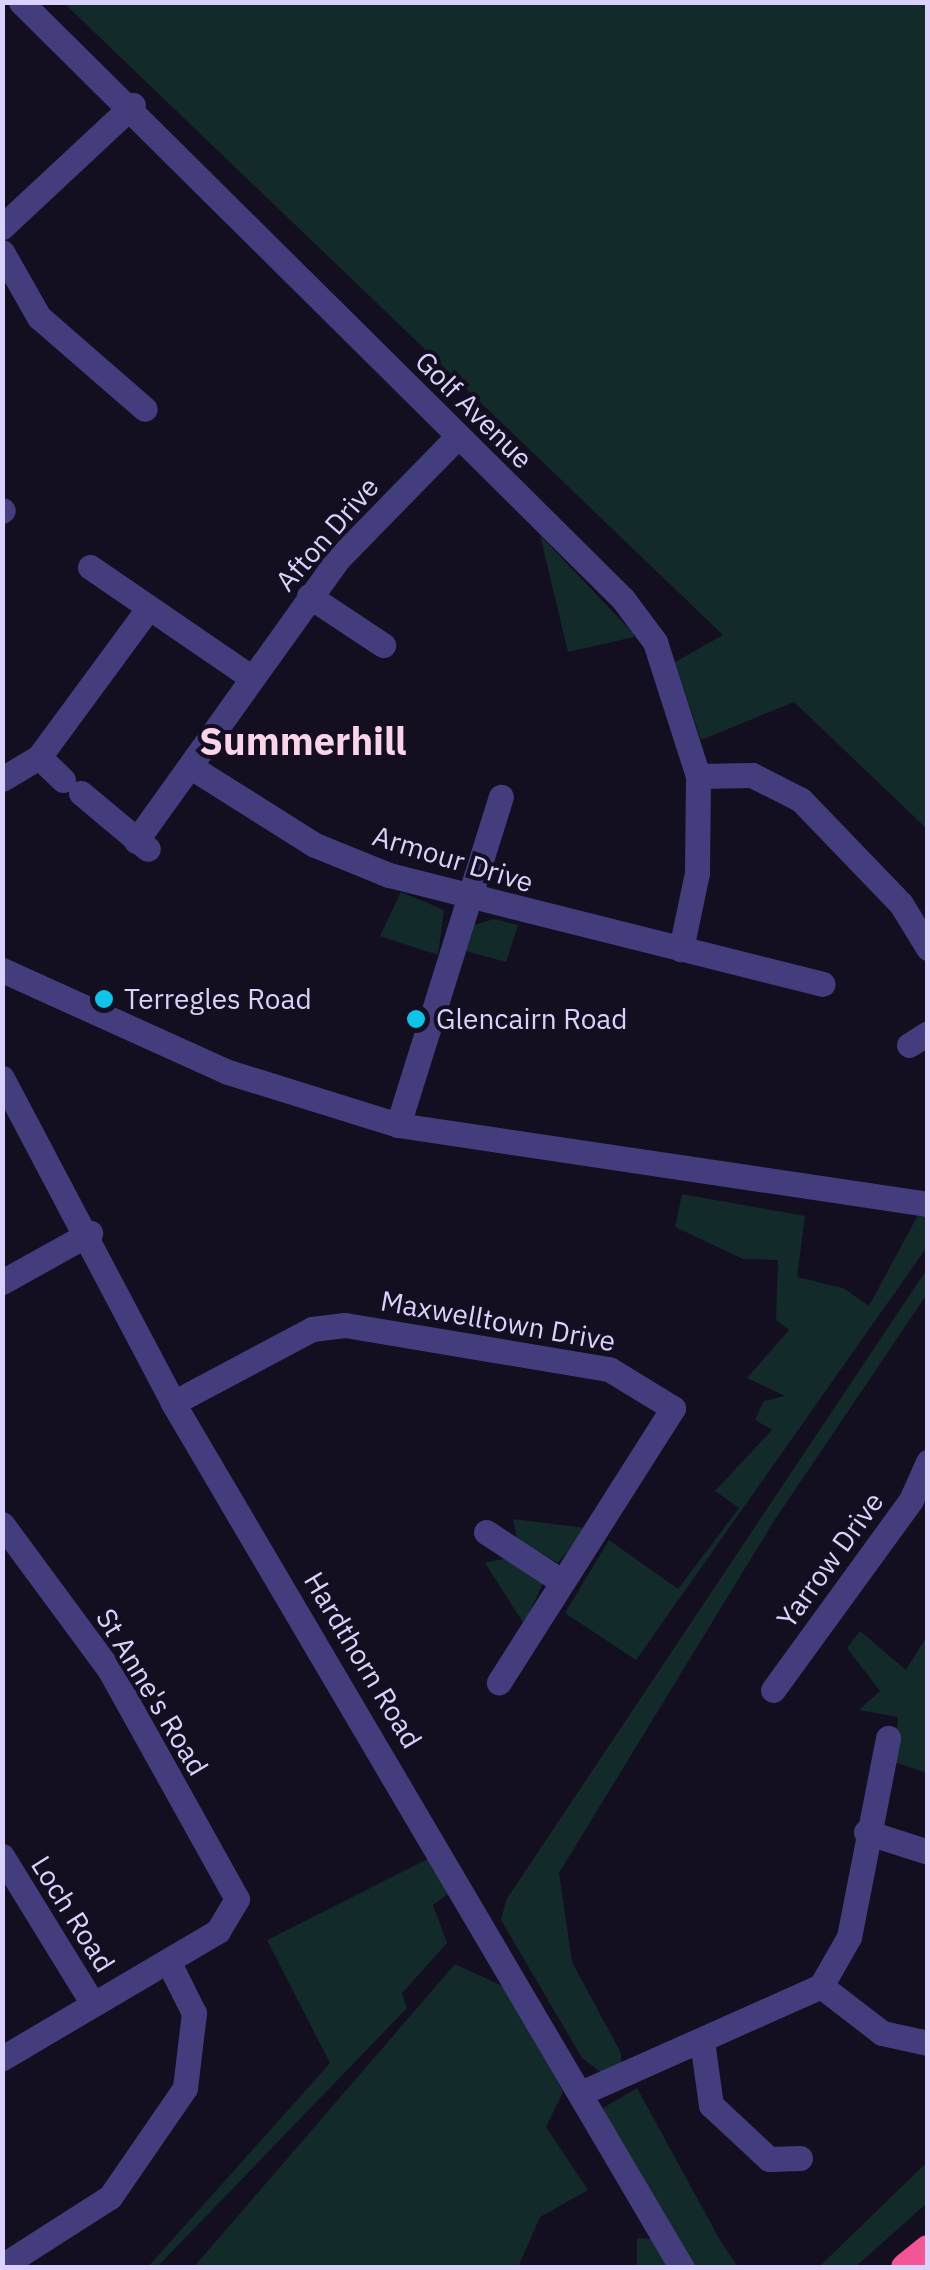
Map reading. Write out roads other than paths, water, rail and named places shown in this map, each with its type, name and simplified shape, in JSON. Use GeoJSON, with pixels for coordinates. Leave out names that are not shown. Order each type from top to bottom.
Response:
{"type":"FeatureCollection","features":[{"type":"Feature","properties":{"kind":"highway"},"geometry":{"type":"LineString","coordinates":[[906,2268],[928,2250]]}},
{"type":"Feature","properties":{"kind":"street","name":"Golf Avenue"},"geometry":{"type":"LineString","coordinates":[[22,2],[133,105],[654,642],[698,776],[697,873],[681,949]]}},
{"type":"Feature","properties":{"kind":"street"},"geometry":{"type":"LineString","coordinates":[[2,227],[133,105]]}},
{"type":"Feature","properties":{"kind":"street"},"geometry":{"type":"LineString","coordinates":[[2,252],[39,317],[145,409]]}},
{"type":"Feature","properties":{"kind":"street","name":"Afton Drive"},"geometry":{"type":"LineString","coordinates":[[252,678],[310,596],[458,436]]}},
{"type":"Feature","properties":{"kind":"street"},"geometry":{"type":"LineString","coordinates":[[39,758],[142,845],[252,678],[90,567]]}},
{"type":"Feature","properties":{"kind":"street"},"geometry":{"type":"LineString","coordinates":[[310,596],[384,645]]}},
{"type":"Feature","properties":{"kind":"street"},"geometry":{"type":"LineString","coordinates":[[2,779],[39,758],[148,610]]}},
{"type":"Feature","properties":{"kind":"street","name":"Armour Drive"},"geometry":{"type":"LineString","coordinates":[[191,767],[315,844],[467,898],[823,984]]}},
{"type":"Feature","properties":{"kind":"street"},"geometry":{"type":"LineString","coordinates":[[698,776],[752,774],[801,800],[901,904],[928,948]]}},
{"type":"Feature","properties":{"kind":"street"},"geometry":{"type":"LineString","coordinates":[[398,1125],[501,798]]}},
{"type":"Feature","properties":{"kind":"street"},"geometry":{"type":"LineString","coordinates":[[2,970],[228,1072],[398,1125],[873,1199],[928,1204]]}},
{"type":"Feature","properties":{"kind":"street","name":"Hardthorn Road"},"geometry":{"type":"LineString","coordinates":[[2,1078],[90,1233],[173,1403],[472,1898],[682,2268]]}},
{"type":"Feature","properties":{"kind":"street"},"geometry":{"type":"LineString","coordinates":[[2,1282],[90,1233]]}},
{"type":"Feature","properties":{"kind":"street","name":"Maxwelltown Drive"},"geometry":{"type":"LineString","coordinates":[[173,1403],[312,1330],[346,1326],[634,1378],[674,1408],[499,1682]]}},
{"type":"Feature","properties":{"kind":"street","name":"Yarrow Drive"},"geometry":{"type":"LineString","coordinates":[[774,1690],[919,1505],[928,1462]]}},
{"type":"Feature","properties":{"kind":"street","name":"St Anne's Road"},"geometry":{"type":"LineString","coordinates":[[2,1524],[110,1669],[237,1899],[218,1931],[168,1963]]}},
{"type":"Feature","properties":{"kind":"street"},"geometry":{"type":"LineString","coordinates":[[486,1532],[561,1581]]}},
{"type":"Feature","properties":{"kind":"street"},"geometry":{"type":"LineString","coordinates":[[581,2093],[821,1986],[849,1937],[866,1832],[888,1738]]}},
{"type":"Feature","properties":{"kind":"street"},"geometry":{"type":"LineString","coordinates":[[866,1832],[928,1852]]}},
{"type":"Feature","properties":{"kind":"street","name":"Loch Road"},"geometry":{"type":"LineString","coordinates":[[2,1856],[93,2004]]}},
{"type":"Feature","properties":{"kind":"street"},"geometry":{"type":"LineString","coordinates":[[2,2058],[168,1963],[194,2013],[185,2088],[110,2197],[2,2266]]}},
{"type":"Feature","properties":{"kind":"street"},"geometry":{"type":"LineString","coordinates":[[821,1986],[882,2033],[928,2042]]}},
{"type":"Feature","properties":{"kind":"street"},"geometry":{"type":"LineString","coordinates":[[702,2042],[711,2105],[768,2159],[800,2158]]}},
{"type":"Feature","properties":{"kind":"place","name":"Terregles Road"},"geometry":{"type":"Point","coordinates":[104,999]}},
{"type":"Feature","properties":{"kind":"place","name":"Glencairn Road"},"geometry":{"type":"Point","coordinates":[416,1019]}},
{"type":"Feature","properties":{"kind":"district","name":"Summerhill"},"geometry":{"type":"Point","coordinates":[303,741]}}]}
